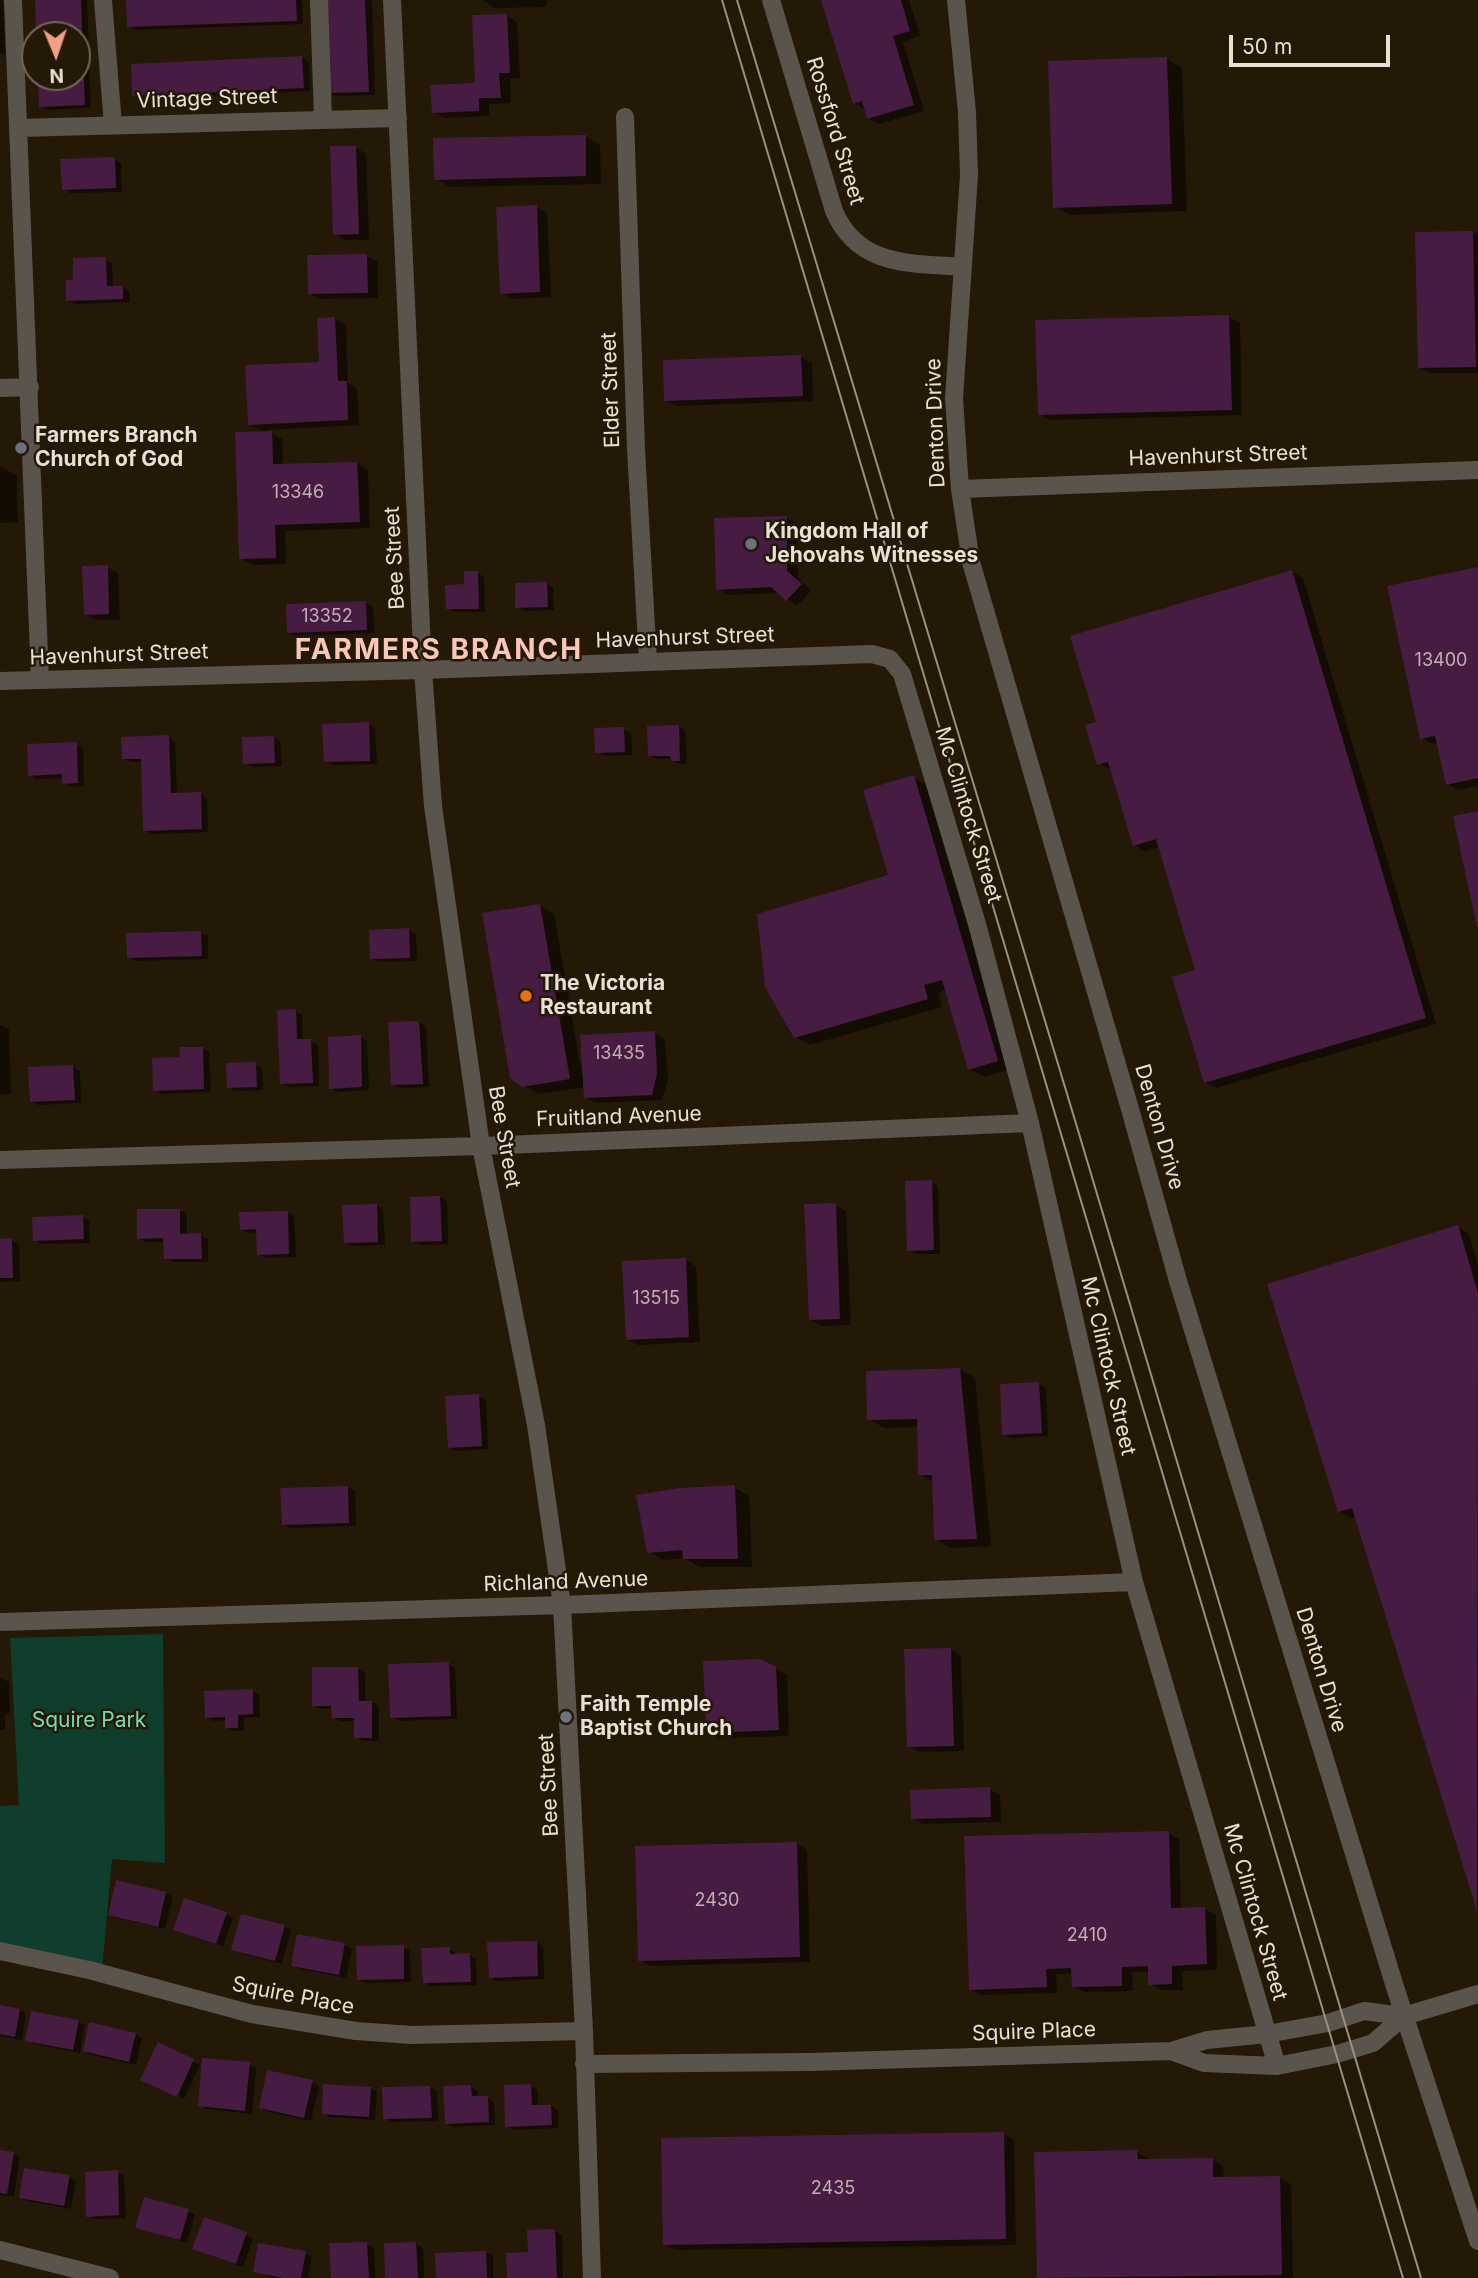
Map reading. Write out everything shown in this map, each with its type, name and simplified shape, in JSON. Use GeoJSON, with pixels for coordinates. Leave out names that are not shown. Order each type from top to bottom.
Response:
{"type":"FeatureCollection","features":[{"type":"Feature","properties":{"kind":"street"},"geometry":{"type":"LineString","coordinates":[[13,0],[8,98],[18,128],[40,680]]}},
{"type":"Feature","properties":{"kind":"street"},"geometry":{"type":"LineString","coordinates":[[103,0],[113,125]]}},
{"type":"Feature","properties":{"kind":"street"},"geometry":{"type":"LineString","coordinates":[[319,0],[323,119]]}},
{"type":"Feature","properties":{"kind":"street","name":"Bee Street"},"geometry":{"type":"LineString","coordinates":[[392,0],[423,670],[433,806],[481,1146],[536,1424],[562,1605],[584,2031],[592,2278]]}},
{"type":"Feature","properties":{"kind":"street","name":"Rossford Street"},"geometry":{"type":"LineString","coordinates":[[771,0],[834,211],[842,229],[858,245],[882,258],[904,263],[963,267]]}},
{"type":"Feature","properties":{"kind":"street","name":"Denton Drive"},"geometry":{"type":"LineString","coordinates":[[956,0],[967,112],[969,175],[954,397],[960,489],[971,562],[1123,1082],[1178,1281],[1404,2016],[1478,2241]]}},
{"type":"Feature","properties":{"kind":"street","name":"Elder Street"},"geometry":{"type":"LineString","coordinates":[[625,117],[636,449],[648,662]]}},
{"type":"Feature","properties":{"kind":"street","name":"Vintage Street"},"geometry":{"type":"LineString","coordinates":[[18,128],[398,118]]}},
{"type":"Feature","properties":{"kind":"street"},"geometry":{"type":"LineString","coordinates":[[0,387],[30,387]]}},
{"type":"Feature","properties":{"kind":"street","name":"Havenhurst Street"},"geometry":{"type":"LineString","coordinates":[[960,489],[1478,470]]}},
{"type":"Feature","properties":{"kind":"street","name":"Havenhurst Street"},"geometry":{"type":"LineString","coordinates":[[0,681],[872,654],[890,659],[902,674]]}},
{"type":"Feature","properties":{"kind":"street","name":"Mc Clintock Street"},"geometry":{"type":"LineString","coordinates":[[902,674],[977,924],[1030,1123],[1134,1582],[1277,2066]]}},
{"type":"Feature","properties":{"kind":"street","name":"Fruitland Avenue"},"geometry":{"type":"LineString","coordinates":[[0,1160],[481,1146],[1030,1123]]}},
{"type":"Feature","properties":{"kind":"street","name":"Richland Avenue"},"geometry":{"type":"LineString","coordinates":[[0,1622],[562,1605],[1134,1582]]}},
{"type":"Feature","properties":{"kind":"street","name":"Squire Place"},"geometry":{"type":"LineString","coordinates":[[0,1951],[89,1970],[252,2014],[356,2031],[412,2035],[584,2031]]}},
{"type":"Feature","properties":{"kind":"street","name":"Squire Place"},"geometry":{"type":"LineString","coordinates":[[584,2064],[810,2063],[1171,2050],[1207,2040],[1267,2034],[1328,2023],[1364,2011],[1404,2016],[1478,1994]]}},
{"type":"Feature","properties":{"kind":"street"},"geometry":{"type":"LineString","coordinates":[[1171,2050],[1204,2063],[1277,2066],[1337,2054],[1373,2043],[1404,2016]]}},
{"type":"Feature","properties":{"kind":"street"},"geometry":{"type":"LineString","coordinates":[[0,2250],[110,2278]]}},
{"type":"Feature","properties":{"kind":"green space","name":"Squire Park"},"geometry":{"type":"Polygon","coordinates":[[[163,1634],[165,1863],[112,1859],[102,1971],[0,1950],[0,1806],[19,1805],[10,1638],[163,1634]]]}},
{"type":"Feature","properties":{"kind":"building"},"geometry":{"type":"Polygon","coordinates":[[[35,0],[81,0],[82,21],[36,21],[35,0]]]}},
{"type":"Feature","properties":{"kind":"building"},"geometry":{"type":"Polygon","coordinates":[[[126,0],[296,0],[297,21],[127,27],[126,0]]]}},
{"type":"Feature","properties":{"kind":"building"},"geometry":{"type":"Polygon","coordinates":[[[322,0],[365,0],[369,92],[326,93],[322,0]]]}},
{"type":"Feature","properties":{"kind":"building"},"geometry":{"type":"Polygon","coordinates":[[[821,0],[901,0],[910,31],[893,36],[914,105],[867,119],[862,101],[853,104],[821,0]]]}},
{"type":"Feature","properties":{"kind":"building"},"geometry":{"type":"Polygon","coordinates":[[[507,14],[510,73],[499,73],[501,98],[479,98],[479,111],[432,113],[430,85],[475,83],[472,15],[507,14]]]}},
{"type":"Feature","properties":{"kind":"building"},"geometry":{"type":"Polygon","coordinates":[[[302,56],[304,88],[132,96],[131,64],[302,56]]]}},
{"type":"Feature","properties":{"kind":"building"},"geometry":{"type":"Polygon","coordinates":[[[1167,57],[1172,204],[1053,208],[1048,61],[1167,57]]]}},
{"type":"Feature","properties":{"kind":"building"},"geometry":{"type":"Polygon","coordinates":[[[38,91],[84,91],[85,105],[39,107],[38,91]]]}},
{"type":"Feature","properties":{"kind":"building"},"geometry":{"type":"Polygon","coordinates":[[[586,135],[586,176],[434,180],[433,138],[586,135]]]}},
{"type":"Feature","properties":{"kind":"building"},"geometry":{"type":"Polygon","coordinates":[[[330,146],[356,146],[359,234],[333,235],[330,146]]]}},
{"type":"Feature","properties":{"kind":"building"},"geometry":{"type":"Polygon","coordinates":[[[115,157],[116,188],[62,190],[60,159],[115,157]]]}},
{"type":"Feature","properties":{"kind":"building"},"geometry":{"type":"Polygon","coordinates":[[[537,205],[540,292],[500,294],[496,207],[537,205]]]}},
{"type":"Feature","properties":{"kind":"building"},"geometry":{"type":"Polygon","coordinates":[[[1473,231],[1476,367],[1418,368],[1415,232],[1473,231]]]}},
{"type":"Feature","properties":{"kind":"building"},"geometry":{"type":"Polygon","coordinates":[[[367,254],[368,293],[308,294],[307,255],[367,254]]]}},
{"type":"Feature","properties":{"kind":"building"},"geometry":{"type":"Polygon","coordinates":[[[106,257],[107,286],[123,286],[123,299],[66,301],[66,280],[73,280],[73,258],[106,257]]]}},
{"type":"Feature","properties":{"kind":"building"},"geometry":{"type":"Polygon","coordinates":[[[1229,315],[1232,410],[1038,415],[1035,320],[1229,315]]]}},
{"type":"Feature","properties":{"kind":"building"},"geometry":{"type":"Polygon","coordinates":[[[335,317],[338,381],[347,381],[348,420],[248,425],[245,365],[319,362],[317,318],[335,317]]]}},
{"type":"Feature","properties":{"kind":"building"},"geometry":{"type":"Polygon","coordinates":[[[801,355],[803,396],[664,401],[663,360],[801,355]]]}},
{"type":"Feature","properties":{"kind":"building"},"geometry":{"type":"Polygon","coordinates":[[[272,431],[273,464],[357,462],[360,522],[275,525],[276,558],[239,559],[235,432],[272,431]]]}},
{"type":"Feature","properties":{"kind":"building","name":"Kingdom Hall of Jehovahs Witnesses"},"geometry":{"type":"Polygon","coordinates":[[[787,516],[787,571],[802,584],[786,601],[771,587],[716,590],[714,518],[787,516]]]}},
{"type":"Feature","properties":{"kind":"building"},"geometry":{"type":"Polygon","coordinates":[[[108,565],[109,614],[84,615],[82,566],[108,565]]]}},
{"type":"Feature","properties":{"kind":"building"},"geometry":{"type":"Polygon","coordinates":[[[1478,567],[1478,778],[1446,785],[1435,736],[1420,739],[1387,586],[1478,567]]]}},
{"type":"Feature","properties":{"kind":"building"},"geometry":{"type":"Polygon","coordinates":[[[1292,570],[1426,1018],[1204,1083],[1172,977],[1195,970],[1156,839],[1133,846],[1108,762],[1097,765],[1085,725],[1096,722],[1070,636],[1292,570]]]}},
{"type":"Feature","properties":{"kind":"building"},"geometry":{"type":"Polygon","coordinates":[[[464,571],[478,571],[479,609],[446,609],[445,585],[464,584],[464,571]]]}},
{"type":"Feature","properties":{"kind":"building"},"geometry":{"type":"Polygon","coordinates":[[[547,582],[548,607],[515,608],[515,583],[547,582]]]}},
{"type":"Feature","properties":{"kind":"building"},"geometry":{"type":"Polygon","coordinates":[[[366,601],[367,630],[287,633],[286,604],[366,601]]]}},
{"type":"Feature","properties":{"kind":"building"},"geometry":{"type":"Polygon","coordinates":[[[369,722],[370,761],[324,762],[322,724],[369,722]]]}},
{"type":"Feature","properties":{"kind":"building"},"geometry":{"type":"Polygon","coordinates":[[[679,725],[680,761],[671,761],[670,756],[648,756],[647,726],[679,725]]]}},
{"type":"Feature","properties":{"kind":"building"},"geometry":{"type":"Polygon","coordinates":[[[624,727],[625,752],[595,753],[594,728],[624,727]]]}},
{"type":"Feature","properties":{"kind":"building"},"geometry":{"type":"Polygon","coordinates":[[[169,735],[171,793],[201,792],[202,829],[143,831],[141,759],[122,759],[121,737],[169,735]]]}},
{"type":"Feature","properties":{"kind":"building"},"geometry":{"type":"Polygon","coordinates":[[[274,736],[275,763],[243,764],[242,737],[274,736]]]}},
{"type":"Feature","properties":{"kind":"building"},"geometry":{"type":"Polygon","coordinates":[[[77,742],[78,783],[62,784],[62,774],[28,776],[27,744],[77,742]]]}},
{"type":"Feature","properties":{"kind":"building"},"geometry":{"type":"Polygon","coordinates":[[[914,775],[998,1061],[968,1070],[942,980],[924,985],[928,999],[794,1038],[765,987],[757,914],[888,875],[863,790],[914,775]]]}},
{"type":"Feature","properties":{"kind":"building"},"geometry":{"type":"Polygon","coordinates":[[[1478,811],[1478,927],[1477,927],[1453,816],[1478,811]]]}},
{"type":"Feature","properties":{"kind":"building","name":"The Victoria Restaurant"},"geometry":{"type":"Polygon","coordinates":[[[540,904],[570,1079],[522,1087],[510,1078],[482,913],[540,904]]]}},
{"type":"Feature","properties":{"kind":"building"},"geometry":{"type":"Polygon","coordinates":[[[409,928],[410,958],[370,959],[369,930],[409,928]]]}},
{"type":"Feature","properties":{"kind":"building"},"geometry":{"type":"Polygon","coordinates":[[[201,931],[202,956],[127,958],[126,933],[201,931]]]}},
{"type":"Feature","properties":{"kind":"building"},"geometry":{"type":"Polygon","coordinates":[[[296,1009],[297,1039],[311,1039],[313,1083],[280,1084],[277,1010],[296,1009]]]}},
{"type":"Feature","properties":{"kind":"building"},"geometry":{"type":"Polygon","coordinates":[[[419,1021],[423,1084],[391,1085],[388,1022],[419,1021]]]}},
{"type":"Feature","properties":{"kind":"building","name":"The Victoria Restaurant"},"geometry":{"type":"Polygon","coordinates":[[[655,1031],[657,1073],[652,1095],[584,1098],[580,1035],[655,1031]]]}},
{"type":"Feature","properties":{"kind":"building"},"geometry":{"type":"Polygon","coordinates":[[[361,1035],[362,1087],[329,1089],[328,1037],[361,1035]]]}},
{"type":"Feature","properties":{"kind":"building"},"geometry":{"type":"Polygon","coordinates":[[[179,1047],[203,1047],[204,1089],[153,1091],[152,1058],[180,1057],[179,1047]]]}},
{"type":"Feature","properties":{"kind":"building"},"geometry":{"type":"Polygon","coordinates":[[[256,1062],[257,1087],[227,1088],[226,1063],[256,1062]]]}},
{"type":"Feature","properties":{"kind":"building"},"geometry":{"type":"Polygon","coordinates":[[[73,1065],[75,1100],[30,1102],[28,1067],[73,1065]]]}},
{"type":"Feature","properties":{"kind":"building"},"geometry":{"type":"Polygon","coordinates":[[[932,1180],[934,1250],[907,1251],[905,1181],[932,1180]]]}},
{"type":"Feature","properties":{"kind":"building"},"geometry":{"type":"Polygon","coordinates":[[[440,1196],[442,1241],[411,1242],[410,1197],[440,1196]]]}},
{"type":"Feature","properties":{"kind":"building"},"geometry":{"type":"Polygon","coordinates":[[[836,1203],[840,1319],[809,1320],[804,1204],[836,1203]]]}},
{"type":"Feature","properties":{"kind":"building"},"geometry":{"type":"Polygon","coordinates":[[[377,1204],[378,1242],[344,1243],[342,1205],[377,1204]]]}},
{"type":"Feature","properties":{"kind":"building"},"geometry":{"type":"Polygon","coordinates":[[[137,1209],[180,1209],[180,1234],[201,1233],[202,1259],[164,1259],[163,1238],[137,1239],[137,1209]]]}},
{"type":"Feature","properties":{"kind":"building"},"geometry":{"type":"Polygon","coordinates":[[[288,1211],[289,1254],[257,1255],[256,1229],[240,1230],[239,1212],[288,1211]]]}},
{"type":"Feature","properties":{"kind":"building"},"geometry":{"type":"Polygon","coordinates":[[[83,1215],[84,1239],[33,1241],[32,1217],[83,1215]]]}},
{"type":"Feature","properties":{"kind":"building"},"geometry":{"type":"Polygon","coordinates":[[[1458,1225],[1478,1293],[1477,1911],[1352,1508],[1338,1512],[1267,1284],[1458,1225]]]}},
{"type":"Feature","properties":{"kind":"building"},"geometry":{"type":"Polygon","coordinates":[[[12,1238],[13,1278],[0,1278],[0,1239],[12,1238]]]}},
{"type":"Feature","properties":{"kind":"building"},"geometry":{"type":"Polygon","coordinates":[[[686,1258],[689,1337],[626,1340],[622,1261],[686,1258]]]}},
{"type":"Feature","properties":{"kind":"building"},"geometry":{"type":"Polygon","coordinates":[[[960,1368],[977,1539],[934,1540],[932,1475],[918,1475],[917,1419],[867,1420],[866,1371],[960,1368]]]}},
{"type":"Feature","properties":{"kind":"building"},"geometry":{"type":"Polygon","coordinates":[[[1039,1382],[1042,1433],[1002,1435],[1000,1384],[1039,1382]]]}},
{"type":"Feature","properties":{"kind":"building"},"geometry":{"type":"Polygon","coordinates":[[[479,1394],[482,1446],[448,1448],[445,1396],[479,1394]]]}},
{"type":"Feature","properties":{"kind":"building"},"geometry":{"type":"Polygon","coordinates":[[[735,1485],[738,1559],[683,1559],[682,1550],[647,1553],[636,1495],[679,1488],[735,1485]]]}},
{"type":"Feature","properties":{"kind":"building"},"geometry":{"type":"Polygon","coordinates":[[[348,1486],[349,1523],[282,1525],[280,1488],[348,1486]]]}},
{"type":"Feature","properties":{"kind":"building"},"geometry":{"type":"Polygon","coordinates":[[[951,1648],[954,1746],[907,1747],[904,1649],[951,1648]]]}},
{"type":"Feature","properties":{"kind":"building"},"geometry":{"type":"Polygon","coordinates":[[[761,1659],[776,1667],[779,1730],[706,1733],[703,1661],[761,1659]]]}},
{"type":"Feature","properties":{"kind":"building"},"geometry":{"type":"Polygon","coordinates":[[[449,1662],[451,1716],[390,1718],[388,1664],[449,1662]]]}},
{"type":"Feature","properties":{"kind":"building"},"geometry":{"type":"Polygon","coordinates":[[[312,1667],[358,1667],[359,1701],[372,1701],[372,1738],[354,1738],[354,1718],[332,1718],[331,1706],[312,1706],[312,1667]]]}},
{"type":"Feature","properties":{"kind":"building"},"geometry":{"type":"Polygon","coordinates":[[[253,1689],[253,1714],[238,1715],[238,1728],[225,1728],[225,1717],[205,1718],[204,1691],[253,1689]]]}},
{"type":"Feature","properties":{"kind":"building"},"geometry":{"type":"Polygon","coordinates":[[[990,1787],[991,1817],[911,1819],[910,1790],[990,1787]]]}},
{"type":"Feature","properties":{"kind":"building"},"geometry":{"type":"Polygon","coordinates":[[[1169,1831],[1171,1908],[1205,1907],[1207,1964],[1172,1966],[1172,1984],[1148,1985],[1148,1966],[1122,1967],[1122,1986],[1072,1987],[1071,1968],[1046,1969],[1047,1987],[969,1990],[964,1836],[1169,1831]]]}},
{"type":"Feature","properties":{"kind":"building"},"geometry":{"type":"Polygon","coordinates":[[[797,1842],[800,1957],[638,1961],[635,1846],[797,1842]]]}},
{"type":"Feature","properties":{"kind":"building"},"geometry":{"type":"Polygon","coordinates":[[[116,1880],[166,1892],[158,1927],[108,1915],[116,1880]]]}},
{"type":"Feature","properties":{"kind":"building"},"geometry":{"type":"Polygon","coordinates":[[[184,1898],[227,1912],[216,1944],[173,1930],[184,1898]]]}},
{"type":"Feature","properties":{"kind":"building"},"geometry":{"type":"Polygon","coordinates":[[[241,1914],[285,1925],[275,1961],[231,1950],[241,1914]]]}},
{"type":"Feature","properties":{"kind":"building"},"geometry":{"type":"Polygon","coordinates":[[[297,1934],[345,1943],[339,1975],[291,1966],[297,1934]]]}},
{"type":"Feature","properties":{"kind":"building"},"geometry":{"type":"Polygon","coordinates":[[[537,1941],[538,1976],[489,1978],[487,1942],[537,1941]]]}},
{"type":"Feature","properties":{"kind":"building"},"geometry":{"type":"Polygon","coordinates":[[[404,1945],[404,1979],[357,1980],[356,1946],[404,1945]]]}},
{"type":"Feature","properties":{"kind":"building"},"geometry":{"type":"Polygon","coordinates":[[[450,1947],[450,1954],[470,1953],[471,1982],[423,1983],[421,1948],[450,1947]]]}},
{"type":"Feature","properties":{"kind":"building"},"geometry":{"type":"Polygon","coordinates":[[[0,2005],[20,2009],[15,2037],[0,2034],[0,2005]]]}},
{"type":"Feature","properties":{"kind":"building"},"geometry":{"type":"Polygon","coordinates":[[[31,2011],[79,2020],[73,2050],[25,2041],[31,2011]]]}},
{"type":"Feature","properties":{"kind":"building"},"geometry":{"type":"Polygon","coordinates":[[[89,2022],[136,2033],[129,2062],[83,2051],[89,2022]]]}},
{"type":"Feature","properties":{"kind":"building"},"geometry":{"type":"Polygon","coordinates":[[[158,2042],[194,2059],[177,2097],[140,2080],[158,2042]]]}},
{"type":"Feature","properties":{"kind":"building"},"geometry":{"type":"Polygon","coordinates":[[[202,2058],[250,2062],[245,2111],[198,2106],[202,2058]]]}},
{"type":"Feature","properties":{"kind":"building"},"geometry":{"type":"Polygon","coordinates":[[[267,2070],[313,2080],[304,2118],[259,2108],[267,2070]]]}},
{"type":"Feature","properties":{"kind":"building"},"geometry":{"type":"Polygon","coordinates":[[[323,2084],[371,2087],[369,2117],[322,2114],[323,2084]]]}},
{"type":"Feature","properties":{"kind":"building"},"geometry":{"type":"Polygon","coordinates":[[[531,2084],[532,2105],[551,2105],[552,2125],[505,2127],[504,2085],[531,2084]]]}},
{"type":"Feature","properties":{"kind":"building"},"geometry":{"type":"Polygon","coordinates":[[[471,2085],[472,2096],[488,2096],[489,2122],[445,2124],[443,2086],[471,2085]]]}},
{"type":"Feature","properties":{"kind":"building"},"geometry":{"type":"Polygon","coordinates":[[[430,2086],[432,2118],[383,2119],[382,2087],[430,2086]]]}},
{"type":"Feature","properties":{"kind":"building"},"geometry":{"type":"Polygon","coordinates":[[[1004,2132],[1006,2239],[663,2245],[661,2138],[1004,2132]]]}},
{"type":"Feature","properties":{"kind":"building"},"geometry":{"type":"Polygon","coordinates":[[[0,2150],[14,2152],[7,2194],[0,2193],[0,2150]]]}},
{"type":"Feature","properties":{"kind":"building"},"geometry":{"type":"Polygon","coordinates":[[[1137,2150],[1138,2159],[1213,2158],[1213,2177],[1280,2176],[1282,2275],[1037,2278],[1034,2152],[1137,2150]]]}},
{"type":"Feature","properties":{"kind":"building"},"geometry":{"type":"Polygon","coordinates":[[[24,2168],[70,2175],[64,2206],[19,2198],[24,2168]]]}},
{"type":"Feature","properties":{"kind":"building"},"geometry":{"type":"Polygon","coordinates":[[[118,2170],[119,2215],[86,2217],[85,2172],[118,2170]]]}},
{"type":"Feature","properties":{"kind":"building"},"geometry":{"type":"Polygon","coordinates":[[[144,2197],[189,2209],[180,2240],[135,2228],[144,2197]]]}},
{"type":"Feature","properties":{"kind":"building"},"geometry":{"type":"Polygon","coordinates":[[[204,2217],[247,2232],[236,2264],[192,2249],[204,2217]]]}},
{"type":"Feature","properties":{"kind":"building"},"geometry":{"type":"Polygon","coordinates":[[[555,2229],[557,2278],[507,2278],[506,2253],[528,2252],[527,2230],[555,2229]]]}},
{"type":"Feature","properties":{"kind":"building"},"geometry":{"type":"Polygon","coordinates":[[[367,2242],[369,2278],[331,2278],[329,2243],[367,2242]]]}},
{"type":"Feature","properties":{"kind":"building"},"geometry":{"type":"Polygon","coordinates":[[[416,2242],[418,2278],[385,2278],[384,2243],[416,2242]]]}},
{"type":"Feature","properties":{"kind":"building"},"geometry":{"type":"Polygon","coordinates":[[[258,2243],[306,2251],[301,2278],[283,2278],[253,2272],[258,2243]]]}},
{"type":"Feature","properties":{"kind":"building"},"geometry":{"type":"Polygon","coordinates":[[[486,2251],[487,2278],[436,2278],[435,2253],[486,2251]]]}},
{"type":"Feature","properties":{"kind":"tram line"},"geometry":{"type":"LineString","coordinates":[[722,0],[1403,2278]]}},
{"type":"Feature","properties":{"kind":"tram line"},"geometry":{"type":"LineString","coordinates":[[737,0],[1421,2278]]}},
{"type":"Feature","properties":{"kind":"place","name":"Farmers Branch Church of God"},"geometry":{"type":"Point","coordinates":[21,448]}},
{"type":"Feature","properties":{"kind":"place","name":"Kingdom Hall of Jehovahs Witnesses"},"geometry":{"type":"Point","coordinates":[751,544]}},
{"type":"Feature","properties":{"kind":"place","name":"The Victoria Restaurant"},"geometry":{"type":"Point","coordinates":[526,996]}},
{"type":"Feature","properties":{"kind":"place","name":"Faith Temple Baptist Church"},"geometry":{"type":"Point","coordinates":[566,1717]}},
{"type":"Feature","properties":{"kind":"district","name":"FARMERS BRANCH"},"geometry":{"type":"Point","coordinates":[439,651]}}]}
